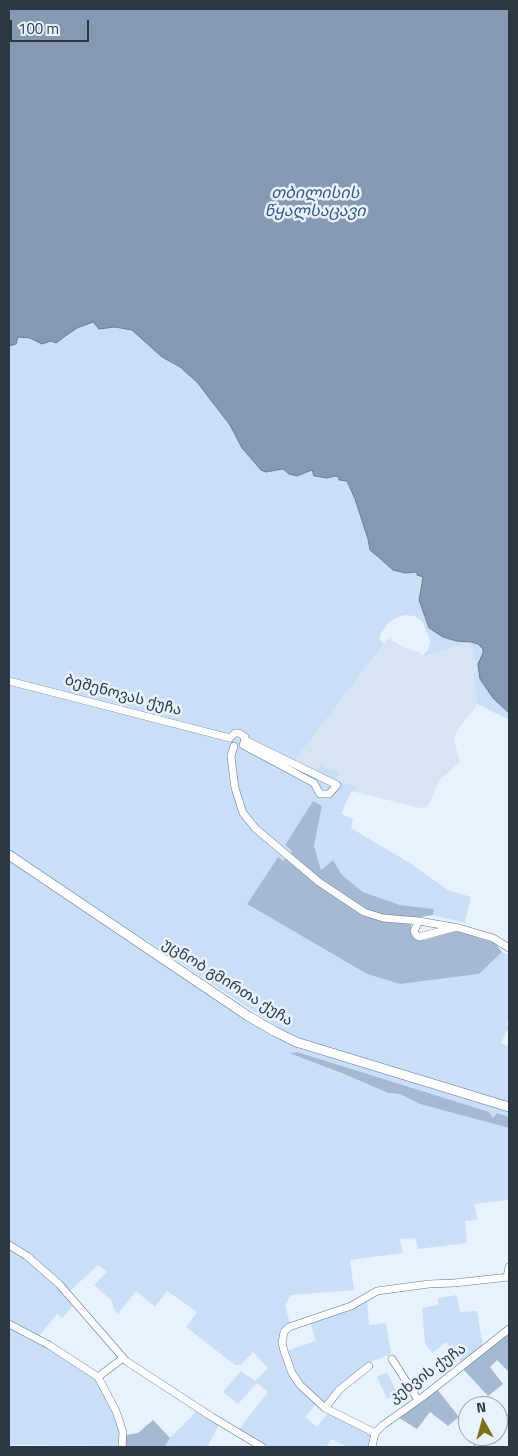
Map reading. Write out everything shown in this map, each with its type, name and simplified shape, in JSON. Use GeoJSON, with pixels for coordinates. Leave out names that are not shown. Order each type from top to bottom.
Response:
{"type":"FeatureCollection","features":[{"type":"Feature","properties":{"kind":"main road","name":"უცნობ გმირთა ქუჩა"},"geometry":{"type":"LineString","coordinates":[[9,855],[274,1031],[296,1042],[509,1107]]}},
{"type":"Feature","properties":{"kind":"street","name":"ბეშენოვას ქუჩა"},"geometry":{"type":"LineString","coordinates":[[9,681],[230,738]]}},
{"type":"Feature","properties":{"kind":"street"},"geometry":{"type":"LineString","coordinates":[[234,746],[230,738],[233,734],[239,732],[243,735],[244,742]]}},
{"type":"Feature","properties":{"kind":"street"},"geometry":{"type":"LineString","coordinates":[[244,742],[337,785],[329,794],[320,794],[314,783],[244,742]]}},
{"type":"Feature","properties":{"kind":"street"},"geometry":{"type":"LineString","coordinates":[[234,746],[239,747],[244,742]]}},
{"type":"Feature","properties":{"kind":"street"},"geometry":{"type":"LineString","coordinates":[[234,746],[231,756],[232,765],[239,805],[243,814],[256,829],[319,882],[364,912],[383,918],[419,921],[456,928],[493,938],[509,948]]}},
{"type":"Feature","properties":{"kind":"street"},"geometry":{"type":"LineString","coordinates":[[419,921],[414,931],[419,937],[456,928]]}},
{"type":"Feature","properties":{"kind":"street"},"geometry":{"type":"LineString","coordinates":[[9,1245],[26,1256],[58,1284],[123,1358],[212,1418],[262,1447]]}},
{"type":"Feature","properties":{"kind":"street"},"geometry":{"type":"LineString","coordinates":[[372,1447],[375,1434],[325,1408],[300,1385],[290,1369],[282,1343],[284,1332],[290,1327],[351,1306],[377,1291],[508,1277],[509,1267]]}},
{"type":"Feature","properties":{"kind":"street"},"geometry":{"type":"LineString","coordinates":[[9,1324],[49,1345],[98,1377],[116,1411],[123,1432],[122,1447]]}},
{"type":"Feature","properties":{"kind":"street","name":"კეხვის ქუჩა"},"geometry":{"type":"LineString","coordinates":[[375,1434],[392,1417],[418,1400],[509,1329]]}},
{"type":"Feature","properties":{"kind":"street"},"geometry":{"type":"LineString","coordinates":[[98,1377],[123,1358]]}},
{"type":"Feature","properties":{"kind":"street"},"geometry":{"type":"LineString","coordinates":[[392,1359],[418,1400]]}},
{"type":"Feature","properties":{"kind":"street"},"geometry":{"type":"LineString","coordinates":[[325,1408],[339,1390],[369,1366]]}},
{"type":"Feature","properties":{"kind":"shaded area"},"geometry":{"type":"Polygon","coordinates":[[[93,322],[99,329],[115,327],[132,330],[162,357],[189,374],[203,388],[230,425],[242,448],[261,470],[282,469],[297,476],[312,470],[314,477],[335,476],[347,481],[376,557],[393,570],[405,573],[417,572],[423,577],[420,585],[419,599],[429,628],[443,637],[456,641],[471,642],[478,644],[483,649],[489,649],[480,679],[493,698],[509,713],[509,720],[477,704],[473,673],[477,671],[470,642],[421,657],[428,650],[430,640],[422,621],[414,616],[404,615],[394,619],[388,623],[380,635],[380,640],[384,644],[295,760],[316,771],[320,765],[329,770],[331,769],[339,773],[337,781],[357,787],[351,792],[341,814],[353,819],[351,828],[410,863],[448,890],[471,897],[465,923],[433,915],[434,909],[400,905],[363,892],[342,875],[333,860],[321,870],[314,846],[322,806],[313,801],[285,845],[292,851],[283,862],[278,857],[247,904],[367,974],[400,984],[479,974],[502,952],[509,955],[509,1019],[506,1025],[509,1026],[509,1032],[506,1031],[501,1043],[509,1046],[509,1104],[291,1036],[9,850],[9,346],[16,344],[17,336],[47,342],[64,339],[77,328],[93,322]]]}},
{"type":"Feature","properties":{"kind":"shaded area"},"geometry":{"type":"Polygon","coordinates":[[[389,638],[403,647],[421,653],[421,657],[470,642],[477,672],[473,673],[477,705],[457,731],[454,741],[460,762],[440,779],[428,807],[420,808],[351,791],[356,787],[336,781],[339,773],[329,770],[317,771],[295,760],[389,638]]]}},
{"type":"Feature","properties":{"kind":"shaded area"},"geometry":{"type":"Polygon","coordinates":[[[313,801],[322,806],[314,846],[321,870],[333,860],[342,875],[363,892],[400,905],[434,909],[433,915],[415,918],[411,924],[412,934],[416,939],[425,940],[459,932],[495,943],[502,952],[479,974],[400,984],[367,974],[247,904],[278,857],[283,861],[292,851],[285,845],[313,801]]]}},
{"type":"Feature","properties":{"kind":"shaded area"},"geometry":{"type":"Polygon","coordinates":[[[9,860],[271,1035],[296,1046],[509,1111],[509,1117],[497,1113],[493,1119],[297,1052],[290,1053],[388,1093],[400,1094],[420,1104],[509,1128],[509,1200],[475,1204],[477,1220],[465,1221],[467,1243],[418,1249],[415,1238],[400,1239],[403,1253],[350,1260],[354,1290],[291,1295],[285,1305],[290,1324],[282,1330],[287,1369],[316,1404],[305,1417],[317,1427],[328,1413],[369,1433],[371,1436],[368,1447],[348,1447],[331,1439],[326,1447],[269,1447],[239,1429],[268,1392],[257,1383],[238,1404],[223,1392],[241,1371],[255,1381],[268,1368],[253,1352],[241,1365],[235,1365],[186,1327],[197,1312],[167,1291],[155,1307],[136,1291],[118,1314],[114,1309],[112,1301],[94,1285],[107,1272],[98,1265],[69,1292],[22,1250],[9,1242],[9,860]]]}},
{"type":"Feature","properties":{"kind":"shaded area"},"geometry":{"type":"Polygon","coordinates":[[[297,1052],[489,1112],[493,1118],[497,1113],[509,1117],[509,1128],[420,1104],[400,1094],[388,1093],[289,1053],[297,1052]]]}},
{"type":"Feature","properties":{"kind":"shaded area"},"geometry":{"type":"Polygon","coordinates":[[[9,1248],[23,1256],[61,1291],[73,1306],[62,1318],[57,1314],[35,1341],[97,1378],[114,1412],[120,1432],[121,1446],[10,1445],[9,1447],[9,1248]]]}},
{"type":"Feature","properties":{"kind":"shaded area"},"geometry":{"type":"Polygon","coordinates":[[[457,1295],[460,1312],[477,1311],[483,1347],[461,1362],[446,1342],[432,1353],[425,1343],[422,1308],[438,1305],[438,1298],[457,1295]]]}},
{"type":"Feature","properties":{"kind":"shaded area"},"geometry":{"type":"Polygon","coordinates":[[[367,1300],[369,1325],[386,1323],[391,1354],[368,1363],[338,1388],[324,1405],[295,1376],[286,1351],[316,1341],[310,1322],[367,1300]]]}},
{"type":"Feature","properties":{"kind":"shaded area"},"geometry":{"type":"Polygon","coordinates":[[[509,1331],[509,1372],[497,1360],[490,1367],[503,1384],[488,1396],[462,1368],[509,1331]]]}},
{"type":"Feature","properties":{"kind":"shaded area"},"geometry":{"type":"Polygon","coordinates":[[[387,1372],[397,1394],[387,1399],[377,1377],[387,1372]]]}},
{"type":"Feature","properties":{"kind":"shaded area"},"geometry":{"type":"Polygon","coordinates":[[[436,1388],[458,1418],[448,1426],[430,1412],[417,1429],[396,1416],[436,1388]]]}},
{"type":"Feature","properties":{"kind":"shaded area"},"geometry":{"type":"Polygon","coordinates":[[[198,1410],[219,1424],[207,1447],[164,1447],[170,1438],[198,1410]]]}},
{"type":"Feature","properties":{"kind":"shaded area"},"geometry":{"type":"Polygon","coordinates":[[[153,1420],[170,1438],[164,1447],[126,1447],[126,1435],[138,1433],[153,1420]]]}},
{"type":"Feature","properties":{"kind":"water","name":"თბილისის წყალსაცავი"},"geometry":{"type":"Polygon","coordinates":[[[9,9],[509,9],[509,713],[493,698],[480,679],[478,664],[483,649],[478,644],[443,637],[429,628],[419,600],[423,577],[417,575],[417,572],[405,573],[393,570],[370,550],[355,499],[347,481],[339,480],[339,477],[335,476],[327,478],[314,476],[312,470],[297,476],[289,474],[283,469],[266,472],[261,470],[242,448],[230,425],[197,382],[180,367],[162,357],[132,330],[115,327],[99,329],[93,322],[77,328],[56,343],[51,341],[42,344],[30,338],[18,337],[16,344],[9,346],[9,9]]]}}]}
